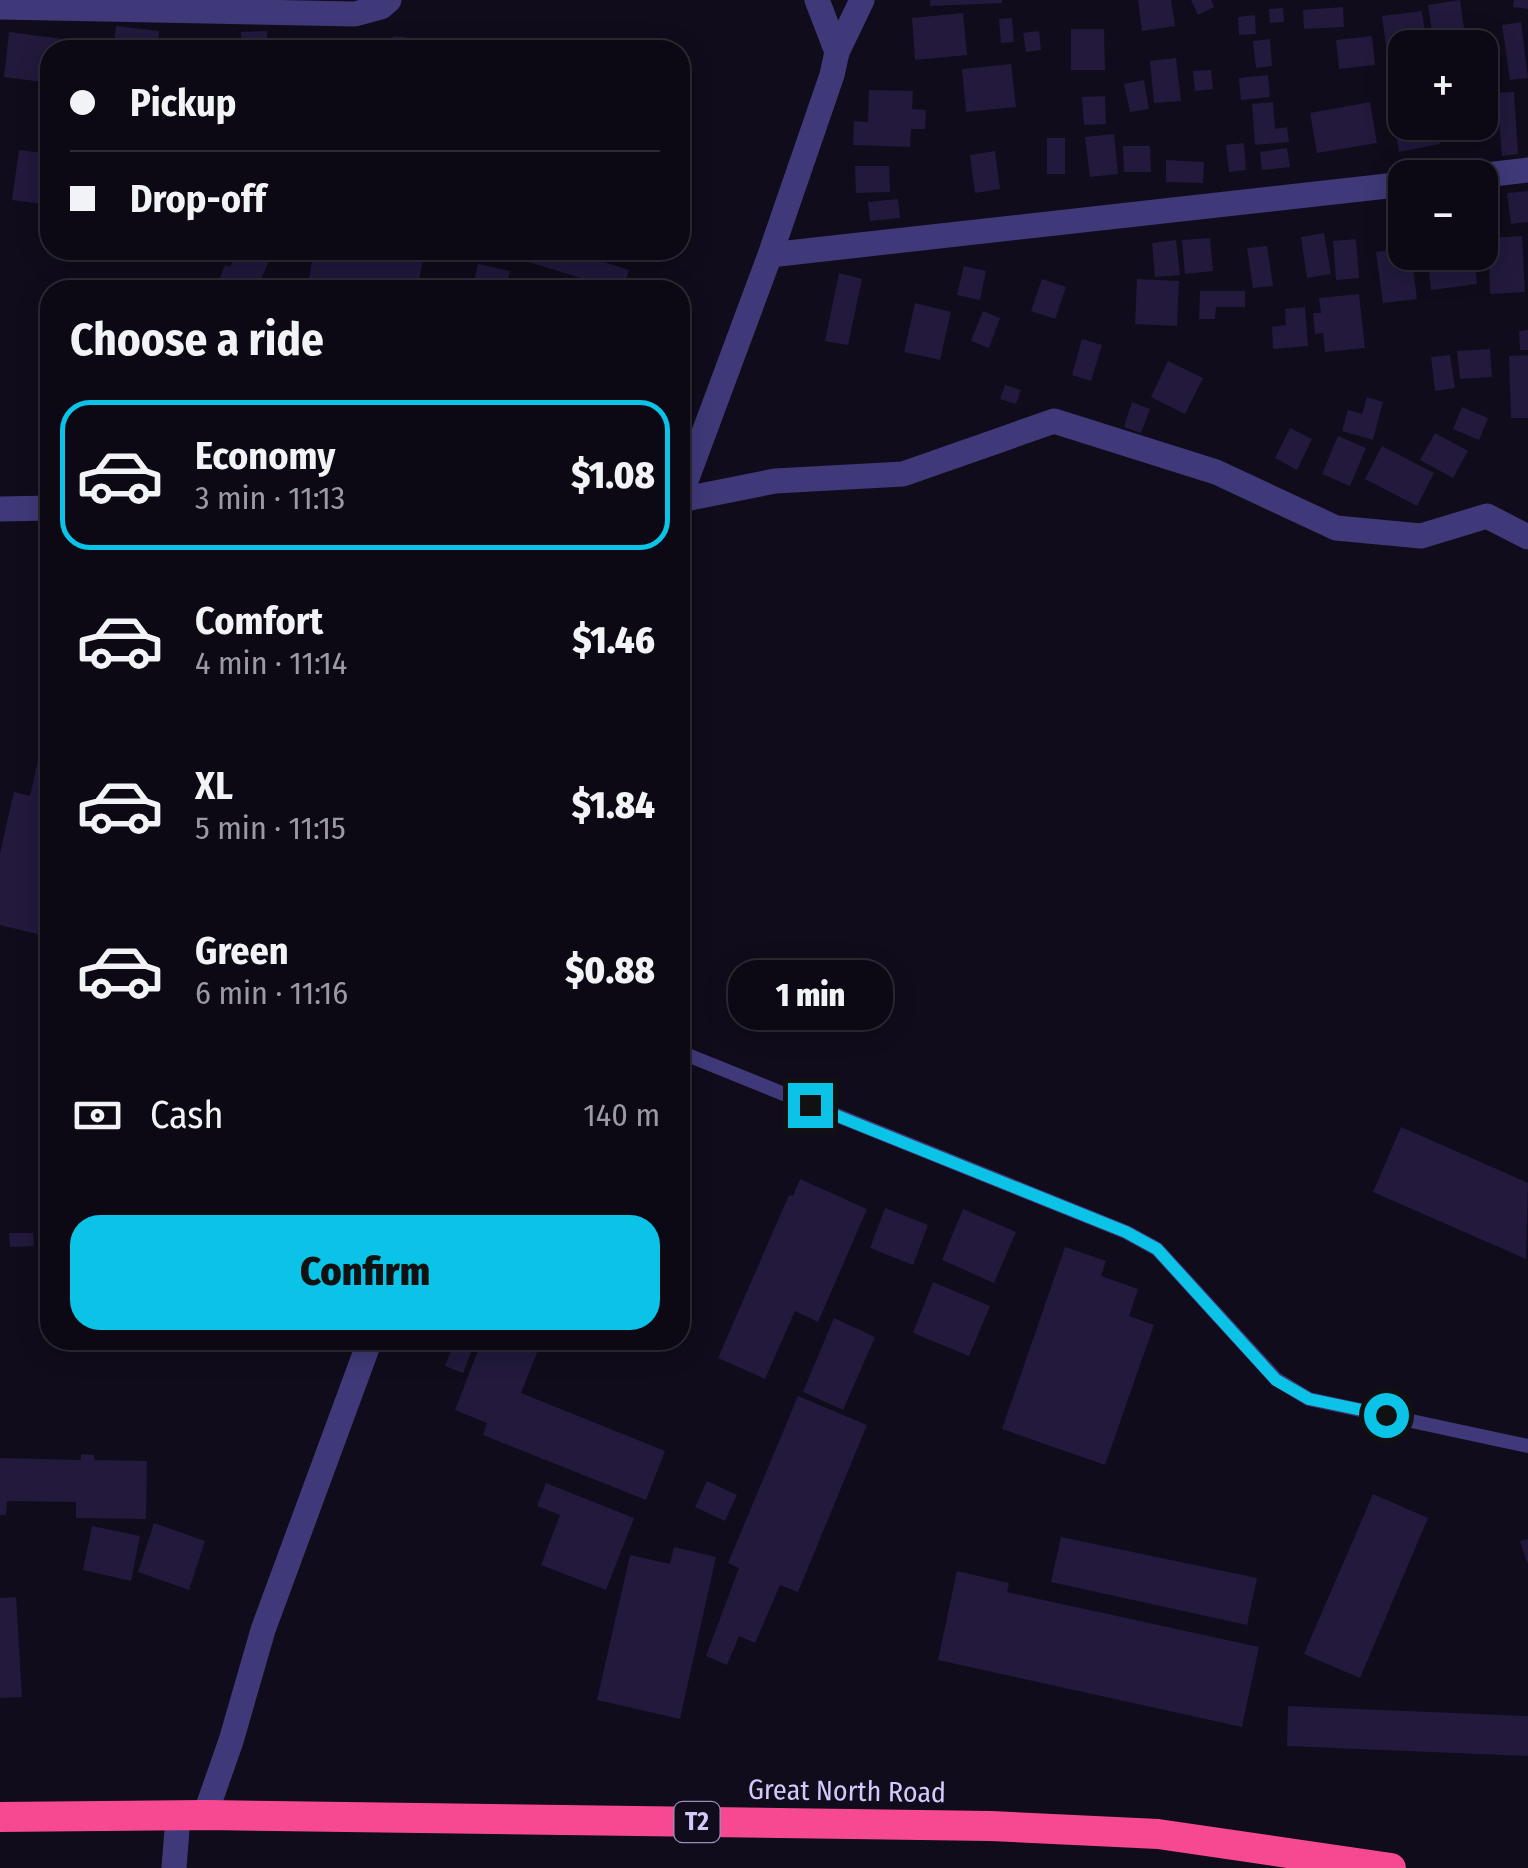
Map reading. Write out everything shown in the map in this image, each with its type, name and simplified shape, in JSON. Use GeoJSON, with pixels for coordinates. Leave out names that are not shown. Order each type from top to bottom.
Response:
{"type":"FeatureCollection","features":[{"type":"Feature","properties":{"kind":"highway","name":"Great North Road"},"geometry":{"type":"LineString","coordinates":[[0,1817],[1062,1828],[1158,1834],[1391,1868]]}},
{"type":"Feature","properties":{"kind":"street"},"geometry":{"type":"LineString","coordinates":[[0,7],[356,14],[381,7],[389,0]]}},
{"type":"Feature","properties":{"kind":"street"},"geometry":{"type":"LineString","coordinates":[[817,0],[837,52]]}},
{"type":"Feature","properties":{"kind":"street"},"geometry":{"type":"LineString","coordinates":[[690,472],[770,255],[837,52],[862,0]]}},
{"type":"Feature","properties":{"kind":"street"},"geometry":{"type":"LineString","coordinates":[[1498,174],[1528,170]]}},
{"type":"Feature","properties":{"kind":"street"},"geometry":{"type":"LineString","coordinates":[[770,255],[1388,186]]}},
{"type":"Feature","properties":{"kind":"street"},"geometry":{"type":"LineString","coordinates":[[690,497],[775,481],[903,474],[1054,421],[1216,472],[1336,528],[1422,536],[1487,516],[1528,537]]}},
{"type":"Feature","properties":{"kind":"street"},"geometry":{"type":"LineString","coordinates":[[0,508],[40,508]]}},
{"type":"Feature","properties":{"kind":"street"},"geometry":{"type":"LineString","coordinates":[[174,1868],[192,1816],[230,1742],[263,1630],[366,1350]]}},
{"type":"Feature","properties":{"kind":"lane"},"geometry":{"type":"LineString","coordinates":[[690,1056],[1126,1232],[1157,1249],[1276,1380],[1309,1399],[1528,1446]]}},
{"type":"Feature","properties":{"kind":"building"},"geometry":{"type":"Polygon","coordinates":[[[930,0],[1002,0],[1002,3],[930,6],[930,0]]]}},
{"type":"Feature","properties":{"kind":"building"},"geometry":{"type":"Polygon","coordinates":[[[1138,0],[1171,0],[1175,26],[1142,31],[1138,0]]]}},
{"type":"Feature","properties":{"kind":"building"},"geometry":{"type":"Polygon","coordinates":[[[1191,0],[1211,0],[1214,7],[1198,15],[1191,0]]]}},
{"type":"Feature","properties":{"kind":"building"},"geometry":{"type":"Polygon","coordinates":[[[1460,0],[1464,30],[1432,30],[1428,5],[1460,0]]]}},
{"type":"Feature","properties":{"kind":"building"},"geometry":{"type":"Polygon","coordinates":[[[1514,0],[1528,0],[1528,9],[1513,7],[1514,0]]]}},
{"type":"Feature","properties":{"kind":"building"},"geometry":{"type":"Polygon","coordinates":[[[1343,7],[1344,27],[1304,29],[1303,10],[1343,7]]]}},
{"type":"Feature","properties":{"kind":"building"},"geometry":{"type":"Polygon","coordinates":[[[1283,8],[1284,22],[1270,23],[1269,9],[1283,8]]]}},
{"type":"Feature","properties":{"kind":"building"},"geometry":{"type":"Polygon","coordinates":[[[1422,11],[1425,30],[1388,30],[1387,52],[1382,16],[1422,11]]]}},
{"type":"Feature","properties":{"kind":"building"},"geometry":{"type":"Polygon","coordinates":[[[963,13],[967,55],[915,60],[912,18],[963,13]]]}},
{"type":"Feature","properties":{"kind":"building"},"geometry":{"type":"Polygon","coordinates":[[[1255,15],[1256,34],[1239,35],[1238,17],[1255,15]]]}},
{"type":"Feature","properties":{"kind":"building"},"geometry":{"type":"Polygon","coordinates":[[[1012,18],[1014,42],[1001,43],[999,19],[1012,18]]]}},
{"type":"Feature","properties":{"kind":"building"},"geometry":{"type":"Polygon","coordinates":[[[1521,22],[1528,78],[1510,80],[1502,25],[1521,22]]]}},
{"type":"Feature","properties":{"kind":"building"},"geometry":{"type":"Polygon","coordinates":[[[116,26],[159,31],[158,40],[114,40],[116,26]]]}},
{"type":"Feature","properties":{"kind":"building"},"geometry":{"type":"Polygon","coordinates":[[[1071,29],[1104,29],[1105,70],[1071,70],[1071,29]]]}},
{"type":"Feature","properties":{"kind":"building"},"geometry":{"type":"Polygon","coordinates":[[[267,31],[267,40],[241,40],[241,32],[267,31]]]}},
{"type":"Feature","properties":{"kind":"building"},"geometry":{"type":"Polygon","coordinates":[[[1039,31],[1041,50],[1026,52],[1023,33],[1039,31]]]}},
{"type":"Feature","properties":{"kind":"building"},"geometry":{"type":"Polygon","coordinates":[[[9,32],[70,40],[40,40],[40,82],[4,77],[9,32]]]}},
{"type":"Feature","properties":{"kind":"building"},"geometry":{"type":"Polygon","coordinates":[[[393,36],[430,40],[392,40],[393,36]]]}},
{"type":"Feature","properties":{"kind":"building"},"geometry":{"type":"Polygon","coordinates":[[[1372,36],[1375,65],[1339,69],[1336,40],[1372,36]]]}},
{"type":"Feature","properties":{"kind":"building"},"geometry":{"type":"Polygon","coordinates":[[[1270,39],[1272,66],[1256,68],[1253,41],[1270,39]]]}},
{"type":"Feature","properties":{"kind":"building"},"geometry":{"type":"Polygon","coordinates":[[[1176,58],[1181,101],[1154,103],[1150,61],[1176,58]]]}},
{"type":"Feature","properties":{"kind":"building"},"geometry":{"type":"Polygon","coordinates":[[[1011,64],[1016,107],[966,112],[962,69],[1011,64]]]}},
{"type":"Feature","properties":{"kind":"building"},"geometry":{"type":"Polygon","coordinates":[[[1211,70],[1213,89],[1195,91],[1193,71],[1211,70]]]}},
{"type":"Feature","properties":{"kind":"building"},"geometry":{"type":"Polygon","coordinates":[[[1268,75],[1270,97],[1241,100],[1239,78],[1268,75]]]}},
{"type":"Feature","properties":{"kind":"building"},"geometry":{"type":"Polygon","coordinates":[[[1144,80],[1149,109],[1130,112],[1124,84],[1144,80]]]}},
{"type":"Feature","properties":{"kind":"building"},"geometry":{"type":"Polygon","coordinates":[[[869,90],[913,91],[912,109],[926,110],[925,129],[911,129],[910,147],[853,145],[854,121],[868,122],[869,90]]]}},
{"type":"Feature","properties":{"kind":"building"},"geometry":{"type":"Polygon","coordinates":[[[1514,92],[1518,154],[1502,156],[1498,93],[1514,92]]]}},
{"type":"Feature","properties":{"kind":"building"},"geometry":{"type":"Polygon","coordinates":[[[1105,96],[1106,124],[1084,125],[1082,97],[1105,96]]]}},
{"type":"Feature","properties":{"kind":"building"},"geometry":{"type":"Polygon","coordinates":[[[1273,102],[1275,129],[1287,127],[1289,142],[1255,145],[1252,104],[1273,102]]]}},
{"type":"Feature","properties":{"kind":"building"},"geometry":{"type":"Polygon","coordinates":[[[1370,102],[1377,143],[1317,153],[1310,113],[1370,102]]]}},
{"type":"Feature","properties":{"kind":"building"},"geometry":{"type":"Polygon","coordinates":[[[1114,134],[1118,174],[1090,177],[1085,137],[1114,134]]]}},
{"type":"Feature","properties":{"kind":"building"},"geometry":{"type":"Polygon","coordinates":[[[1047,138],[1065,138],[1065,174],[1047,174],[1047,138]]]}},
{"type":"Feature","properties":{"kind":"building"},"geometry":{"type":"Polygon","coordinates":[[[1397,140],[1439,140],[1440,144],[1399,152],[1397,140]]]}},
{"type":"Feature","properties":{"kind":"building"},"geometry":{"type":"Polygon","coordinates":[[[1244,143],[1246,170],[1229,172],[1226,145],[1244,143]]]}},
{"type":"Feature","properties":{"kind":"building"},"geometry":{"type":"Polygon","coordinates":[[[1123,146],[1150,146],[1151,172],[1124,172],[1123,146]]]}},
{"type":"Feature","properties":{"kind":"building"},"geometry":{"type":"Polygon","coordinates":[[[1287,148],[1290,167],[1262,170],[1260,152],[1287,148]]]}},
{"type":"Feature","properties":{"kind":"building"},"geometry":{"type":"Polygon","coordinates":[[[19,150],[40,153],[40,204],[12,200],[19,150]]]}},
{"type":"Feature","properties":{"kind":"building"},"geometry":{"type":"Polygon","coordinates":[[[995,151],[1000,189],[975,193],[970,155],[995,151]]]}},
{"type":"Feature","properties":{"kind":"building"},"geometry":{"type":"Polygon","coordinates":[[[1166,160],[1204,162],[1203,183],[1166,182],[1166,160]]]}},
{"type":"Feature","properties":{"kind":"building"},"geometry":{"type":"Polygon","coordinates":[[[855,166],[889,166],[890,192],[856,193],[855,166]]]}},
{"type":"Feature","properties":{"kind":"building"},"geometry":{"type":"Polygon","coordinates":[[[1528,191],[1528,222],[1511,224],[1507,193],[1528,191]]]}},
{"type":"Feature","properties":{"kind":"building"},"geometry":{"type":"Polygon","coordinates":[[[898,199],[900,218],[870,221],[868,202],[898,199]]]}},
{"type":"Feature","properties":{"kind":"building"},"geometry":{"type":"Polygon","coordinates":[[[1324,233],[1331,274],[1307,278],[1301,237],[1324,233]]]}},
{"type":"Feature","properties":{"kind":"building"},"geometry":{"type":"Polygon","coordinates":[[[1522,236],[1525,292],[1490,294],[1489,270],[1498,270],[1498,237],[1522,236]]]}},
{"type":"Feature","properties":{"kind":"building"},"geometry":{"type":"Polygon","coordinates":[[[1210,238],[1213,271],[1185,274],[1182,240],[1210,238]]]}},
{"type":"Feature","properties":{"kind":"building"},"geometry":{"type":"Polygon","coordinates":[[[1356,239],[1359,278],[1336,280],[1333,241],[1356,239]]]}},
{"type":"Feature","properties":{"kind":"building"},"geometry":{"type":"Polygon","coordinates":[[[1176,240],[1180,275],[1155,277],[1152,243],[1176,240]]]}},
{"type":"Feature","properties":{"kind":"building"},"geometry":{"type":"Polygon","coordinates":[[[1267,246],[1273,286],[1253,288],[1247,248],[1267,246]]]}},
{"type":"Feature","properties":{"kind":"building"},"geometry":{"type":"Polygon","coordinates":[[[1388,250],[1388,270],[1413,270],[1417,299],[1383,303],[1376,252],[1388,250]]]}},
{"type":"Feature","properties":{"kind":"building"},"geometry":{"type":"Polygon","coordinates":[[[233,260],[269,260],[261,280],[219,280],[225,265],[230,267],[233,260]]]}},
{"type":"Feature","properties":{"kind":"building"},"geometry":{"type":"Polygon","coordinates":[[[312,260],[423,260],[419,280],[309,280],[312,260]]]}},
{"type":"Feature","properties":{"kind":"building"},"geometry":{"type":"Polygon","coordinates":[[[522,260],[597,260],[629,270],[626,280],[587,280],[522,260]]]}},
{"type":"Feature","properties":{"kind":"building"},"geometry":{"type":"Polygon","coordinates":[[[478,264],[510,271],[508,280],[474,280],[478,264]]]}},
{"type":"Feature","properties":{"kind":"building"},"geometry":{"type":"Polygon","coordinates":[[[964,266],[986,271],[980,300],[957,295],[964,266]]]}},
{"type":"Feature","properties":{"kind":"building"},"geometry":{"type":"Polygon","coordinates":[[[1429,270],[1476,270],[1477,284],[1431,290],[1429,270]]]}},
{"type":"Feature","properties":{"kind":"building"},"geometry":{"type":"Polygon","coordinates":[[[839,273],[862,279],[848,345],[825,341],[839,273]]]}},
{"type":"Feature","properties":{"kind":"building"},"geometry":{"type":"Polygon","coordinates":[[[1042,279],[1066,287],[1055,319],[1031,311],[1042,279]]]}},
{"type":"Feature","properties":{"kind":"building"},"geometry":{"type":"Polygon","coordinates":[[[1137,279],[1179,281],[1177,326],[1135,324],[1137,279]]]}},
{"type":"Feature","properties":{"kind":"building"},"geometry":{"type":"Polygon","coordinates":[[[1200,291],[1245,291],[1245,307],[1216,307],[1215,319],[1199,319],[1200,291]]]}},
{"type":"Feature","properties":{"kind":"building"},"geometry":{"type":"Polygon","coordinates":[[[1359,294],[1365,348],[1325,352],[1323,333],[1315,334],[1313,313],[1321,313],[1319,298],[1359,294]]]}},
{"type":"Feature","properties":{"kind":"building"},"geometry":{"type":"Polygon","coordinates":[[[915,303],[951,312],[940,360],[904,352],[915,303]]]}},
{"type":"Feature","properties":{"kind":"building"},"geometry":{"type":"Polygon","coordinates":[[[1305,307],[1308,346],[1273,349],[1272,327],[1286,325],[1285,309],[1305,307]]]}},
{"type":"Feature","properties":{"kind":"building"},"geometry":{"type":"Polygon","coordinates":[[[983,311],[1000,318],[989,348],[971,341],[983,311]]]}},
{"type":"Feature","properties":{"kind":"building"},"geometry":{"type":"Polygon","coordinates":[[[1528,330],[1528,350],[1520,350],[1519,331],[1528,330]]]}},
{"type":"Feature","properties":{"kind":"building"},"geometry":{"type":"Polygon","coordinates":[[[1082,339],[1102,345],[1091,381],[1072,375],[1082,339]]]}},
{"type":"Feature","properties":{"kind":"building"},"geometry":{"type":"Polygon","coordinates":[[[1490,349],[1492,377],[1460,379],[1457,351],[1490,349]]]}},
{"type":"Feature","properties":{"kind":"building"},"geometry":{"type":"Polygon","coordinates":[[[1450,355],[1455,388],[1435,391],[1431,357],[1450,355]]]}},
{"type":"Feature","properties":{"kind":"building"},"geometry":{"type":"Polygon","coordinates":[[[1528,355],[1528,418],[1511,418],[1509,356],[1528,355]]]}},
{"type":"Feature","properties":{"kind":"building"},"geometry":{"type":"Polygon","coordinates":[[[1168,361],[1203,378],[1185,414],[1151,397],[1168,361]]]}},
{"type":"Feature","properties":{"kind":"building"},"geometry":{"type":"Polygon","coordinates":[[[1005,385],[1021,390],[1016,404],[1000,399],[1005,385]]]}},
{"type":"Feature","properties":{"kind":"building"},"geometry":{"type":"Polygon","coordinates":[[[1367,397],[1383,402],[1373,440],[1342,431],[1348,410],[1362,414],[1367,397]]]}},
{"type":"Feature","properties":{"kind":"building"},"geometry":{"type":"Polygon","coordinates":[[[1132,402],[1150,409],[1141,433],[1124,427],[1132,402]]]}},
{"type":"Feature","properties":{"kind":"building"},"geometry":{"type":"Polygon","coordinates":[[[1462,407],[1488,418],[1479,440],[1453,429],[1462,407]]]}},
{"type":"Feature","properties":{"kind":"building"},"geometry":{"type":"Polygon","coordinates":[[[1290,428],[1312,439],[1297,470],[1275,458],[1290,428]]]}},
{"type":"Feature","properties":{"kind":"building"},"geometry":{"type":"Polygon","coordinates":[[[1435,433],[1468,451],[1453,478],[1420,460],[1435,433]]]}},
{"type":"Feature","properties":{"kind":"building"},"geometry":{"type":"Polygon","coordinates":[[[1338,436],[1366,448],[1350,486],[1322,474],[1338,436]]]}},
{"type":"Feature","properties":{"kind":"building"},"geometry":{"type":"Polygon","coordinates":[[[1382,446],[1434,473],[1417,506],[1365,479],[1382,446]]]}},
{"type":"Feature","properties":{"kind":"building"},"geometry":{"type":"Polygon","coordinates":[[[40,752],[40,935],[0,925],[0,853],[14,792],[30,796],[40,752]]]}},
{"type":"Feature","properties":{"kind":"building"},"geometry":{"type":"Polygon","coordinates":[[[1401,1127],[1528,1183],[1526,1259],[1373,1192],[1401,1127]]]}},
{"type":"Feature","properties":{"kind":"building"},"geometry":{"type":"Polygon","coordinates":[[[800,1179],[867,1209],[818,1322],[795,1311],[765,1379],[718,1358],[789,1195],[793,1196],[800,1179]]]}},
{"type":"Feature","properties":{"kind":"building"},"geometry":{"type":"Polygon","coordinates":[[[885,1208],[928,1225],[913,1265],[870,1248],[885,1208]]]}},
{"type":"Feature","properties":{"kind":"building"},"geometry":{"type":"Polygon","coordinates":[[[963,1209],[1016,1232],[994,1283],[942,1260],[963,1209]]]}},
{"type":"Feature","properties":{"kind":"building"},"geometry":{"type":"Polygon","coordinates":[[[9,1233],[33,1233],[34,1246],[10,1247],[9,1233]]]}},
{"type":"Feature","properties":{"kind":"building"},"geometry":{"type":"Polygon","coordinates":[[[1065,1247],[1106,1261],[1101,1276],[1138,1289],[1129,1316],[1154,1325],[1105,1465],[1002,1429],[1065,1247]]]}},
{"type":"Feature","properties":{"kind":"building"},"geometry":{"type":"Polygon","coordinates":[[[933,1282],[990,1306],[969,1356],[913,1333],[933,1282]]]}},
{"type":"Feature","properties":{"kind":"building"},"geometry":{"type":"Polygon","coordinates":[[[834,1318],[875,1337],[843,1410],[803,1392],[834,1318]]]}},
{"type":"Feature","properties":{"kind":"building"},"geometry":{"type":"Polygon","coordinates":[[[451,1350],[472,1350],[463,1373],[445,1366],[451,1350]]]}},
{"type":"Feature","properties":{"kind":"building"},"geometry":{"type":"Polygon","coordinates":[[[478,1350],[538,1350],[521,1393],[665,1451],[646,1500],[483,1435],[487,1423],[455,1410],[478,1350]]]}},
{"type":"Feature","properties":{"kind":"building"},"geometry":{"type":"Polygon","coordinates":[[[798,1396],[867,1425],[798,1592],[780,1585],[755,1643],[739,1636],[727,1665],[706,1656],[739,1568],[728,1563],[798,1396]]]}},
{"type":"Feature","properties":{"kind":"building"},"geometry":{"type":"Polygon","coordinates":[[[81,1454],[94,1455],[95,1460],[147,1461],[146,1519],[76,1518],[76,1502],[7,1501],[6,1515],[0,1515],[0,1458],[81,1460],[81,1454]]]}},
{"type":"Feature","properties":{"kind":"building"},"geometry":{"type":"Polygon","coordinates":[[[707,1481],[737,1495],[725,1521],[695,1507],[707,1481]]]}},
{"type":"Feature","properties":{"kind":"building"},"geometry":{"type":"Polygon","coordinates":[[[546,1483],[634,1518],[606,1590],[541,1565],[560,1515],[537,1506],[546,1483]]]}},
{"type":"Feature","properties":{"kind":"building"},"geometry":{"type":"Polygon","coordinates":[[[1373,1494],[1428,1518],[1360,1678],[1304,1654],[1373,1494]]]}},
{"type":"Feature","properties":{"kind":"building"},"geometry":{"type":"Polygon","coordinates":[[[154,1523],[205,1541],[189,1590],[138,1572],[154,1523]]]}},
{"type":"Feature","properties":{"kind":"building"},"geometry":{"type":"Polygon","coordinates":[[[92,1526],[140,1536],[131,1581],[83,1570],[92,1526]]]}},
{"type":"Feature","properties":{"kind":"building"},"geometry":{"type":"Polygon","coordinates":[[[1061,1537],[1257,1578],[1247,1625],[1051,1582],[1061,1537]]]}},
{"type":"Feature","properties":{"kind":"building"},"geometry":{"type":"Polygon","coordinates":[[[1528,1539],[1528,1562],[1527,1562],[1520,1541],[1528,1539]]]}},
{"type":"Feature","properties":{"kind":"building"},"geometry":{"type":"Polygon","coordinates":[[[674,1547],[716,1557],[680,1719],[597,1700],[630,1555],[670,1564],[674,1547]]]}},
{"type":"Feature","properties":{"kind":"building"},"geometry":{"type":"Polygon","coordinates":[[[957,1571],[1009,1583],[1007,1592],[1259,1647],[1242,1727],[938,1660],[957,1571]]]}},
{"type":"Feature","properties":{"kind":"building"},"geometry":{"type":"Polygon","coordinates":[[[16,1597],[22,1697],[0,1698],[0,1598],[16,1597]]]}},
{"type":"Feature","properties":{"kind":"building"},"geometry":{"type":"Polygon","coordinates":[[[1288,1706],[1528,1716],[1528,1756],[1287,1746],[1288,1706]]]}},
{"type":"Feature","properties":{"kind":"route"},"geometry":{"type":"LineString","coordinates":[[810,1105],[1126,1232],[1157,1249],[1276,1380],[1309,1399],[1386,1415]]}}]}
